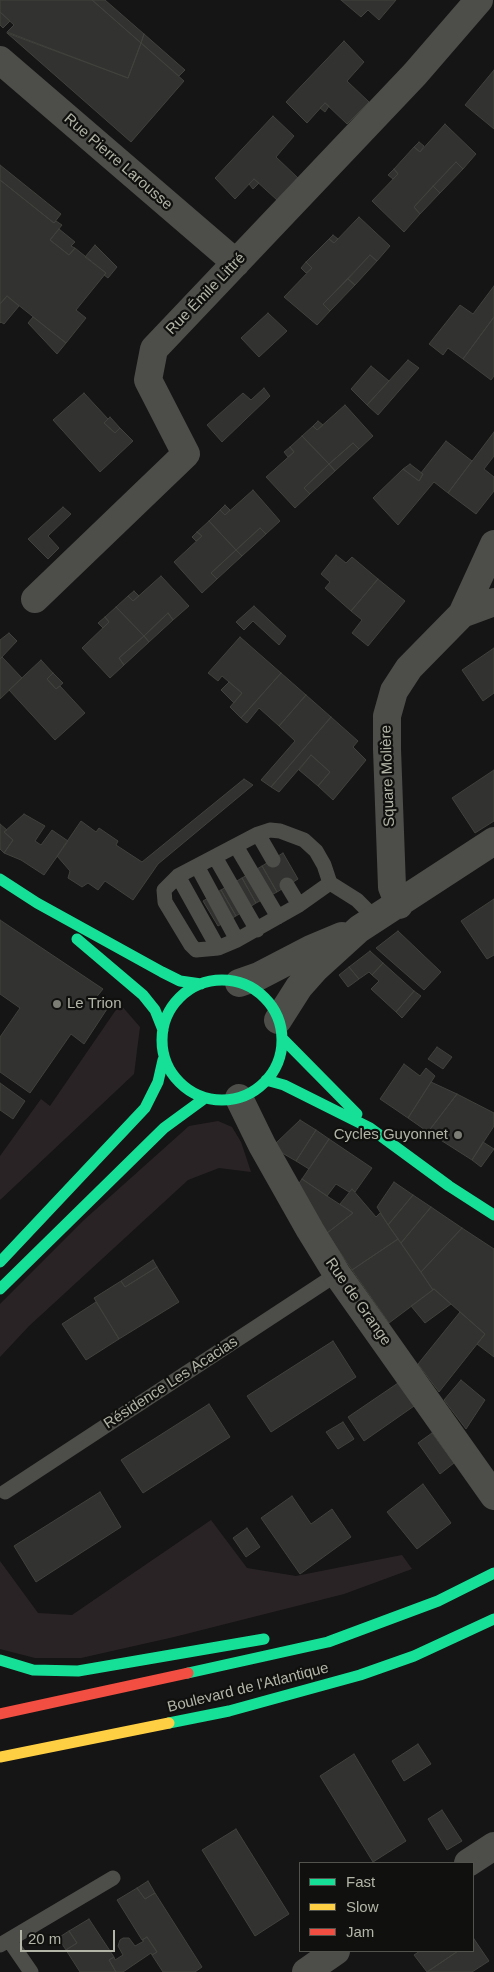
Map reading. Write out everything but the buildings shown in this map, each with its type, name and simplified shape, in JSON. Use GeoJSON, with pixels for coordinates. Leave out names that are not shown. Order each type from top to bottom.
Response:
{"type":"FeatureCollection","features":[{"type":"Feature","properties":{"kind":"main road"},"geometry":{"type":"LineString","coordinates":[[0,879],[36,903],[180,980],[200,984],[226,981],[239,983],[254,990],[267,1000],[280,1029],[370,1128]]}},
{"type":"Feature","properties":{"kind":"main road"},"geometry":{"type":"LineString","coordinates":[[36,903],[143,995],[155,1010],[163,1030]]}},
{"type":"Feature","properties":{"kind":"main road"},"geometry":{"type":"LineString","coordinates":[[0,1262],[146,1108],[158,1082],[163,1060],[163,1030],[168,1015],[175,1003],[200,984]]}},
{"type":"Feature","properties":{"kind":"main road"},"geometry":{"type":"LineString","coordinates":[[163,1060],[180,1083],[191,1092],[215,1100],[239,1098],[254,1091],[266,1080],[278,1061],[280,1029]]}},
{"type":"Feature","properties":{"kind":"main road"},"geometry":{"type":"LineString","coordinates":[[266,1080],[284,1085],[370,1128],[449,1186],[494,1215]]}},
{"type":"Feature","properties":{"kind":"main road"},"geometry":{"type":"LineString","coordinates":[[0,1289],[164,1128],[205,1098]]}},
{"type":"Feature","properties":{"kind":"main road"},"geometry":{"type":"LineString","coordinates":[[0,1714],[307,1647],[381,1624],[430,1604],[494,1573]]}},
{"type":"Feature","properties":{"kind":"main road","name":"Boulevard de l'Atlantique"},"geometry":{"type":"LineString","coordinates":[[0,1757],[229,1710],[360,1676],[414,1656],[494,1619]]}},
{"type":"Feature","properties":{"kind":"main road"},"geometry":{"type":"LineString","coordinates":[[0,1660],[33,1670],[78,1671],[266,1638],[307,1647]]}},
{"type":"Feature","properties":{"kind":"street","name":"Rue Émile Littré"},"geometry":{"type":"LineString","coordinates":[[34,599],[186,454],[148,380],[154,349],[415,74],[479,0]]}},
{"type":"Feature","properties":{"kind":"street","name":"Rue Pierre Larousse"},"geometry":{"type":"LineString","coordinates":[[0,60],[236,263]]}},
{"type":"Feature","properties":{"kind":"street","name":"Square Molière"},"geometry":{"type":"LineString","coordinates":[[399,905],[392,887],[386,716],[394,692],[408,668],[462,614],[494,544]]}},
{"type":"Feature","properties":{"kind":"street","name":"Square Molière"},"geometry":{"type":"LineString","coordinates":[[462,614],[494,602]]}},
{"type":"Feature","properties":{"kind":"street"},"geometry":{"type":"LineString","coordinates":[[239,983],[266,973],[311,949],[367,924],[399,905],[494,841]]}},
{"type":"Feature","properties":{"kind":"street"},"geometry":{"type":"LineString","coordinates":[[280,1029],[299,987],[367,924]]}},
{"type":"Feature","properties":{"kind":"street","name":"Rue de Grange"},"geometry":{"type":"LineString","coordinates":[[239,1098],[262,1145],[337,1274],[494,1496]]}},
{"type":"Feature","properties":{"kind":"street"},"geometry":{"type":"LineString","coordinates":[[470,1862],[494,1846]]}},
{"type":"Feature","properties":{"kind":"street"},"geometry":{"type":"LineString","coordinates":[[306,1972],[335,1952]]}},
{"type":"Feature","properties":{"kind":"lane"},"geometry":{"type":"LineString","coordinates":[[330,883],[258,930],[218,948],[196,950],[165,902],[164,890],[178,876],[258,834],[270,830],[280,830],[304,840],[316,851],[324,865],[330,883],[358,900],[367,924]]}},
{"type":"Feature","properties":{"kind":"lane"},"geometry":{"type":"LineString","coordinates":[[258,834],[273,860]]}},
{"type":"Feature","properties":{"kind":"lane"},"geometry":{"type":"LineString","coordinates":[[236,846],[278,917]]}},
{"type":"Feature","properties":{"kind":"lane"},"geometry":{"type":"LineString","coordinates":[[214,857],[258,930]]}},
{"type":"Feature","properties":{"kind":"lane"},"geometry":{"type":"LineString","coordinates":[[197,866],[237,940]]}},
{"type":"Feature","properties":{"kind":"lane"},"geometry":{"type":"LineString","coordinates":[[178,876],[218,948]]}},
{"type":"Feature","properties":{"kind":"lane"},"geometry":{"type":"LineString","coordinates":[[287,885],[299,905]]}},
{"type":"Feature","properties":{"kind":"lane","name":"Résidence Les Acacias"},"geometry":{"type":"LineString","coordinates":[[5,1492],[337,1274]]}},
{"type":"Feature","properties":{"kind":"lane"},"geometry":{"type":"LineString","coordinates":[[30,1972],[5,1942],[113,1878]]}},
{"type":"Feature","properties":{"kind":"shaded area"},"geometry":{"type":"Polygon","coordinates":[[[120,1004],[140,1027],[134,1074],[0,1200],[0,1156],[41,1099],[50,1106],[120,1004]]]}},
{"type":"Feature","properties":{"kind":"shaded area"},"geometry":{"type":"Polygon","coordinates":[[[218,1121],[232,1127],[241,1142],[251,1172],[219,1168],[188,1180],[29,1326],[0,1357],[0,1304],[84,1220],[189,1126],[218,1121]]]}},
{"type":"Feature","properties":{"kind":"shaded area"},"geometry":{"type":"Polygon","coordinates":[[[211,1520],[247,1568],[296,1576],[402,1555],[412,1569],[344,1594],[174,1637],[81,1658],[35,1658],[0,1649],[0,1561],[38,1613],[72,1615],[211,1520]]]}},
{"type":"Feature","properties":{"kind":"traffic: fast"},"geometry":{"type":"LineString","coordinates":[[0,879],[37,903],[162,972],[180,981],[201,984]]}},
{"type":"Feature","properties":{"kind":"traffic: fast"},"geometry":{"type":"LineString","coordinates":[[77,939],[143,995],[155,1010],[163,1030]]}},
{"type":"Feature","properties":{"kind":"traffic: fast"},"geometry":{"type":"LineString","coordinates":[[222,980],[234,981],[245,985],[255,990],[264,998],[272,1007],[277,1017],[281,1028],[282,1040],[281,1052],[277,1063],[272,1073],[264,1082],[255,1090],[245,1095],[234,1099],[222,1100],[210,1099],[199,1095],[189,1090],[180,1082],[172,1073],[167,1063],[163,1052],[162,1040],[163,1028],[167,1017],[172,1007],[180,998],[189,990],[199,985],[210,981],[222,980]]}},
{"type":"Feature","properties":{"kind":"traffic: fast"},"geometry":{"type":"LineString","coordinates":[[282,1038],[357,1114]]}},
{"type":"Feature","properties":{"kind":"traffic: fast"},"geometry":{"type":"LineString","coordinates":[[0,1262],[145,1108],[158,1082],[163,1060]]}},
{"type":"Feature","properties":{"kind":"traffic: fast"},"geometry":{"type":"LineString","coordinates":[[266,1080],[284,1085],[370,1128],[449,1186],[494,1215]]}},
{"type":"Feature","properties":{"kind":"traffic: fast"},"geometry":{"type":"LineString","coordinates":[[0,1289],[164,1128],[205,1098]]}},
{"type":"Feature","properties":{"kind":"traffic: fast"},"geometry":{"type":"LineString","coordinates":[[188,1673],[328,1642],[438,1601],[494,1573]]}},
{"type":"Feature","properties":{"kind":"traffic: fast"},"geometry":{"type":"LineString","coordinates":[[169,1723],[229,1711],[360,1675],[414,1656],[494,1619]]}},
{"type":"Feature","properties":{"kind":"traffic: fast"},"geometry":{"type":"LineString","coordinates":[[0,1660],[33,1670],[78,1671],[264,1639]]}},
{"type":"Feature","properties":{"kind":"traffic: slow"},"geometry":{"type":"LineString","coordinates":[[0,1757],[169,1723]]}},
{"type":"Feature","properties":{"kind":"traffic: jam"},"geometry":{"type":"LineString","coordinates":[[0,1714],[188,1673]]}},
{"type":"Feature","properties":{"kind":"place","name":"Le Trion"},"geometry":{"type":"Point","coordinates":[57,1004]}},
{"type":"Feature","properties":{"kind":"place","name":"Cycles Guyonnet"},"geometry":{"type":"Point","coordinates":[458,1135]}}]}
